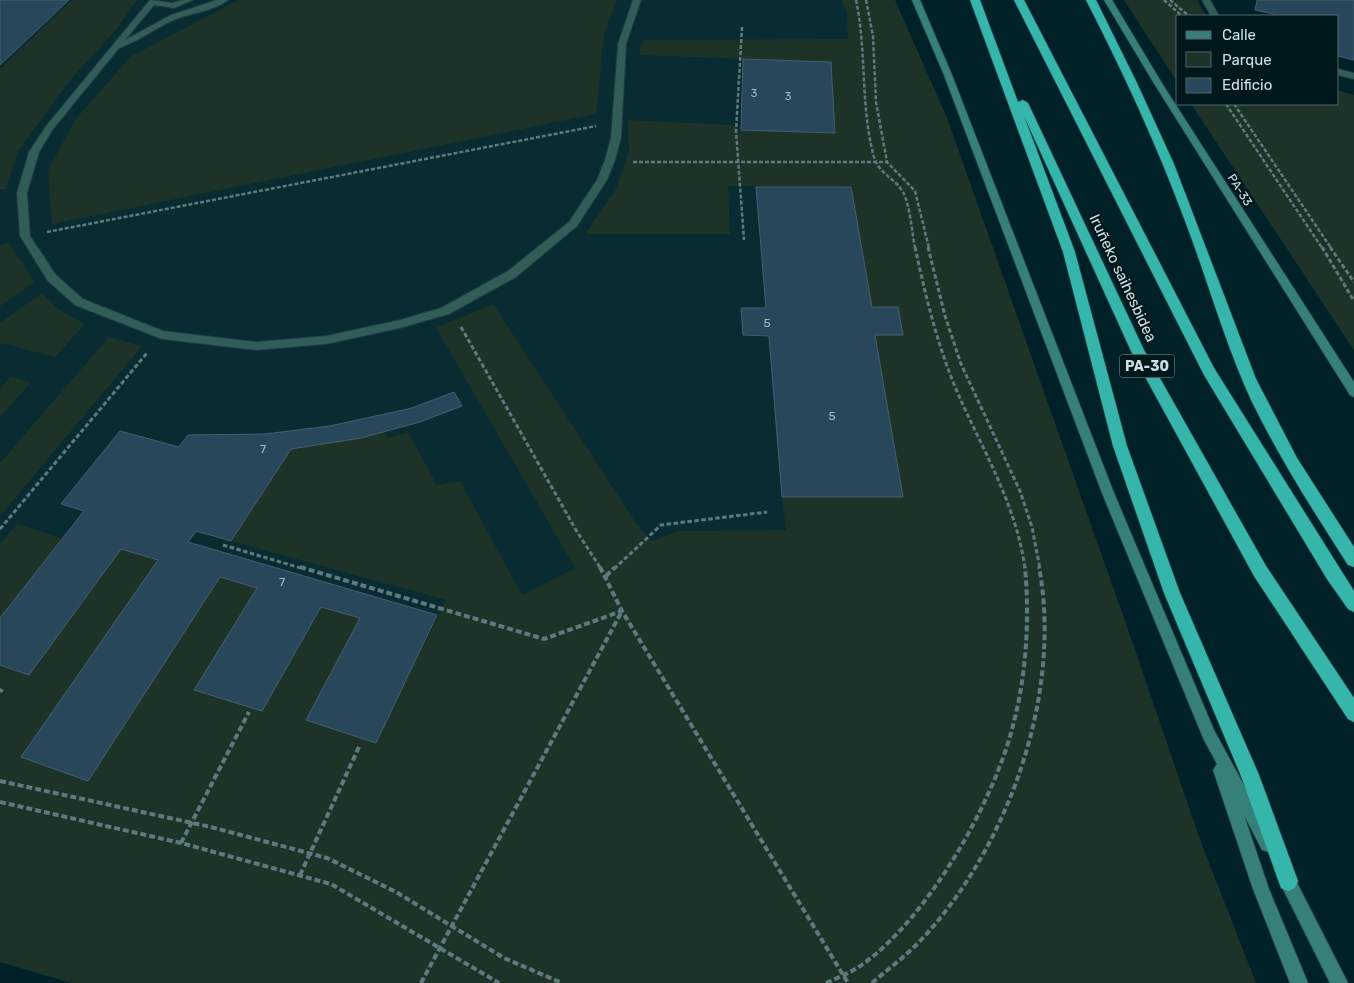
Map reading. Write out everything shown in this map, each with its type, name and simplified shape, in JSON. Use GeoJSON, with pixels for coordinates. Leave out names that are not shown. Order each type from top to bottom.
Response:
{"type":"FeatureCollection","features":[{"type":"Feature","properties":{"kind":"highway","name":"Iruñeko saihesbidea"},"geometry":{"type":"LineString","coordinates":[[975,0],[1138,351],[1260,571],[1354,713]]}},
{"type":"Feature","properties":{"kind":"highway"},"geometry":{"type":"LineString","coordinates":[[975,0],[1069,252],[1120,446],[1172,593],[1250,775],[1288,881]]}},
{"type":"Feature","properties":{"kind":"highway","name":"Iruñeko saihesbidea"},"geometry":{"type":"LineString","coordinates":[[1019,0],[1209,371],[1333,574],[1354,604]]}},
{"type":"Feature","properties":{"kind":"highway"},"geometry":{"type":"LineString","coordinates":[[1091,0],[1129,75],[1172,175],[1229,330],[1258,400],[1278,440],[1354,560]]}},
{"type":"Feature","properties":{"kind":"street"},"geometry":{"type":"LineString","coordinates":[[189,0],[174,6],[153,1],[50,127],[34,152],[22,193],[25,236],[52,278],[78,302],[162,335],[256,346],[326,340],[400,324],[445,311],[512,274],[573,224],[602,180],[610,160],[616,138],[622,44],[637,0]]}},
{"type":"Feature","properties":{"kind":"street"},"geometry":{"type":"LineString","coordinates":[[116,46],[132,41],[174,17],[185,15],[224,0]]}},
{"type":"Feature","properties":{"kind":"street"},"geometry":{"type":"LineString","coordinates":[[916,0],[948,75],[1108,492],[1210,734],[1261,889],[1299,983]]}},
{"type":"Feature","properties":{"kind":"street","name":"PA-33"},"geometry":{"type":"LineString","coordinates":[[1108,0],[1164,93],[1354,392]]}},
{"type":"Feature","properties":{"kind":"street"},"geometry":{"type":"LineString","coordinates":[[1206,0],[1214,15]]}},
{"type":"Feature","properties":{"kind":"street"},"geometry":{"type":"LineString","coordinates":[[174,6],[177,11],[174,17]]}},
{"type":"Feature","properties":{"kind":"street"},"geometry":{"type":"LineString","coordinates":[[1339,72],[1354,76]]}},
{"type":"Feature","properties":{"kind":"street"},"geometry":{"type":"LineString","coordinates":[[1210,734],[1288,881],[1339,983]]}},
{"type":"Feature","properties":{"kind":"path"},"geometry":{"type":"LineString","coordinates":[[826,983],[866,963],[894,935],[930,893],[956,856],[998,768],[1015,718],[1026,638],[1026,595],[1023,554],[1014,521],[990,463],[969,421],[942,351],[904,193],[900,186],[884,175],[875,162],[866,113],[861,20],[856,0]]}},
{"type":"Feature","properties":{"kind":"path"},"geometry":{"type":"LineString","coordinates":[[866,0],[873,36],[876,102],[887,162],[890,168],[913,186],[916,191],[956,353],[970,388],[1019,491],[1031,524],[1039,558],[1044,597],[1043,647],[1034,723],[1016,780],[993,837],[961,890],[921,940],[872,983]]}},
{"type":"Feature","properties":{"kind":"path"},"geometry":{"type":"LineString","coordinates":[[1164,0],[1181,15]]}},
{"type":"Feature","properties":{"kind":"path"},"geometry":{"type":"LineString","coordinates":[[1170,0],[1188,15]]}},
{"type":"Feature","properties":{"kind":"path"},"geometry":{"type":"LineString","coordinates":[[742,27],[736,131],[744,240]]}},
{"type":"Feature","properties":{"kind":"path"},"geometry":{"type":"LineString","coordinates":[[1227,105],[1306,221],[1354,301]]}},
{"type":"Feature","properties":{"kind":"path"},"geometry":{"type":"LineString","coordinates":[[1235,105],[1354,282]]}},
{"type":"Feature","properties":{"kind":"path"},"geometry":{"type":"LineString","coordinates":[[25,236],[602,125]]}},
{"type":"Feature","properties":{"kind":"path"},"geometry":{"type":"LineString","coordinates":[[610,160],[633,162],[887,162]]}},
{"type":"Feature","properties":{"kind":"path"},"geometry":{"type":"LineString","coordinates":[[445,311],[457,321],[576,530],[606,576],[622,611],[846,983]]}},
{"type":"Feature","properties":{"kind":"path"},"geometry":{"type":"LineString","coordinates":[[0,528],[162,335]]}},
{"type":"Feature","properties":{"kind":"path"},"geometry":{"type":"LineString","coordinates":[[606,576],[661,526],[767,512]]}},
{"type":"Feature","properties":{"kind":"path"},"geometry":{"type":"LineString","coordinates":[[224,545],[544,639],[622,611]]}},
{"type":"Feature","properties":{"kind":"path"},"geometry":{"type":"LineString","coordinates":[[421,983],[622,611]]}},
{"type":"Feature","properties":{"kind":"path"},"geometry":{"type":"LineString","coordinates":[[181,843],[249,712]]}},
{"type":"Feature","properties":{"kind":"path"},"geometry":{"type":"LineString","coordinates":[[300,875],[359,747]]}},
{"type":"Feature","properties":{"kind":"path"},"geometry":{"type":"LineString","coordinates":[[0,780],[192,822],[310,852],[340,863],[416,903],[537,975],[562,983]]}},
{"type":"Feature","properties":{"kind":"path"},"geometry":{"type":"LineString","coordinates":[[0,802],[181,843],[331,884],[499,983]]}},
{"type":"Feature","properties":{"kind":"shaded area"},"geometry":{"type":"Polygon","coordinates":[[[0,0],[895,0],[947,118],[1132,641],[1200,840],[1256,983],[72,983],[0,962],[0,0]]]}},
{"type":"Feature","properties":{"kind":"green space"},"geometry":{"type":"Polygon","coordinates":[[[72,0],[137,0],[115,31],[71,79],[18,151],[6,189],[0,189],[0,69],[72,0]]]}},
{"type":"Feature","properties":{"kind":"green space"},"geometry":{"type":"Polygon","coordinates":[[[238,0],[617,0],[604,34],[596,114],[52,224],[48,170],[75,120],[130,57],[238,0]]]}},
{"type":"Feature","properties":{"kind":"green space"},"geometry":{"type":"Polygon","coordinates":[[[842,0],[895,0],[947,118],[1132,641],[1200,840],[1256,983],[72,983],[0,962],[0,665],[29,674],[121,549],[158,560],[21,757],[220,577],[257,588],[195,690],[262,711],[322,607],[360,618],[306,720],[376,742],[446,600],[231,541],[291,449],[361,438],[384,431],[387,438],[408,432],[437,485],[460,481],[522,595],[575,568],[436,328],[493,304],[638,526],[652,541],[679,531],[786,530],[782,497],[903,496],[875,335],[903,335],[872,307],[851,187],[728,186],[730,234],[585,234],[616,189],[629,151],[628,120],[731,125],[741,130],[835,133],[831,62],[639,55],[643,40],[848,39],[847,13],[842,0]]]}},
{"type":"Feature","properties":{"kind":"green space"},"geometry":{"type":"Polygon","coordinates":[[[1124,0],[1197,0],[1205,15],[1176,15],[1176,80],[1124,0]]]}},
{"type":"Feature","properties":{"kind":"green space"},"geometry":{"type":"Polygon","coordinates":[[[1339,90],[1354,95],[1354,350],[1192,105],[1339,105],[1339,90]]]}},
{"type":"Feature","properties":{"kind":"green space"},"geometry":{"type":"Polygon","coordinates":[[[9,243],[35,282],[0,306],[0,245],[9,243]]]}},
{"type":"Feature","properties":{"kind":"green space"},"geometry":{"type":"Polygon","coordinates":[[[42,293],[58,309],[85,324],[55,357],[0,343],[0,323],[42,293]]]}},
{"type":"Feature","properties":{"kind":"green space"},"geometry":{"type":"Polygon","coordinates":[[[109,337],[142,346],[0,516],[0,463],[109,337]]]}},
{"type":"Feature","properties":{"kind":"green space"},"geometry":{"type":"Polygon","coordinates":[[[11,377],[31,382],[0,417],[0,389],[11,377]]]}},
{"type":"Feature","properties":{"kind":"green space"},"geometry":{"type":"Polygon","coordinates":[[[17,524],[62,538],[0,618],[0,544],[17,524]]]}},
{"type":"Feature","properties":{"kind":"building"},"geometry":{"type":"Polygon","coordinates":[[[0,0],[69,0],[0,65],[0,0]]]}},
{"type":"Feature","properties":{"kind":"building"},"geometry":{"type":"Polygon","coordinates":[[[1257,0],[1354,0],[1354,60],[1339,56],[1339,15],[1277,15],[1255,10],[1257,0]]]}},
{"type":"Feature","properties":{"kind":"building"},"geometry":{"type":"Polygon","coordinates":[[[743,59],[831,62],[835,133],[741,130],[743,59]]]}},
{"type":"Feature","properties":{"kind":"building"},"geometry":{"type":"Polygon","coordinates":[[[756,187],[851,187],[872,307],[898,307],[903,335],[875,335],[903,497],[782,497],[769,336],[743,335],[741,308],[766,308],[756,187]]]}},
{"type":"Feature","properties":{"kind":"building"},"geometry":{"type":"Polygon","coordinates":[[[454,392],[462,406],[420,422],[361,438],[291,449],[231,541],[196,531],[188,542],[437,615],[376,743],[306,720],[360,618],[321,607],[262,711],[194,690],[257,588],[220,577],[88,781],[21,757],[158,560],[121,549],[29,675],[0,665],[0,618],[84,511],[61,504],[120,431],[179,447],[188,435],[265,434],[330,426],[412,408],[454,392]]]}}]}
